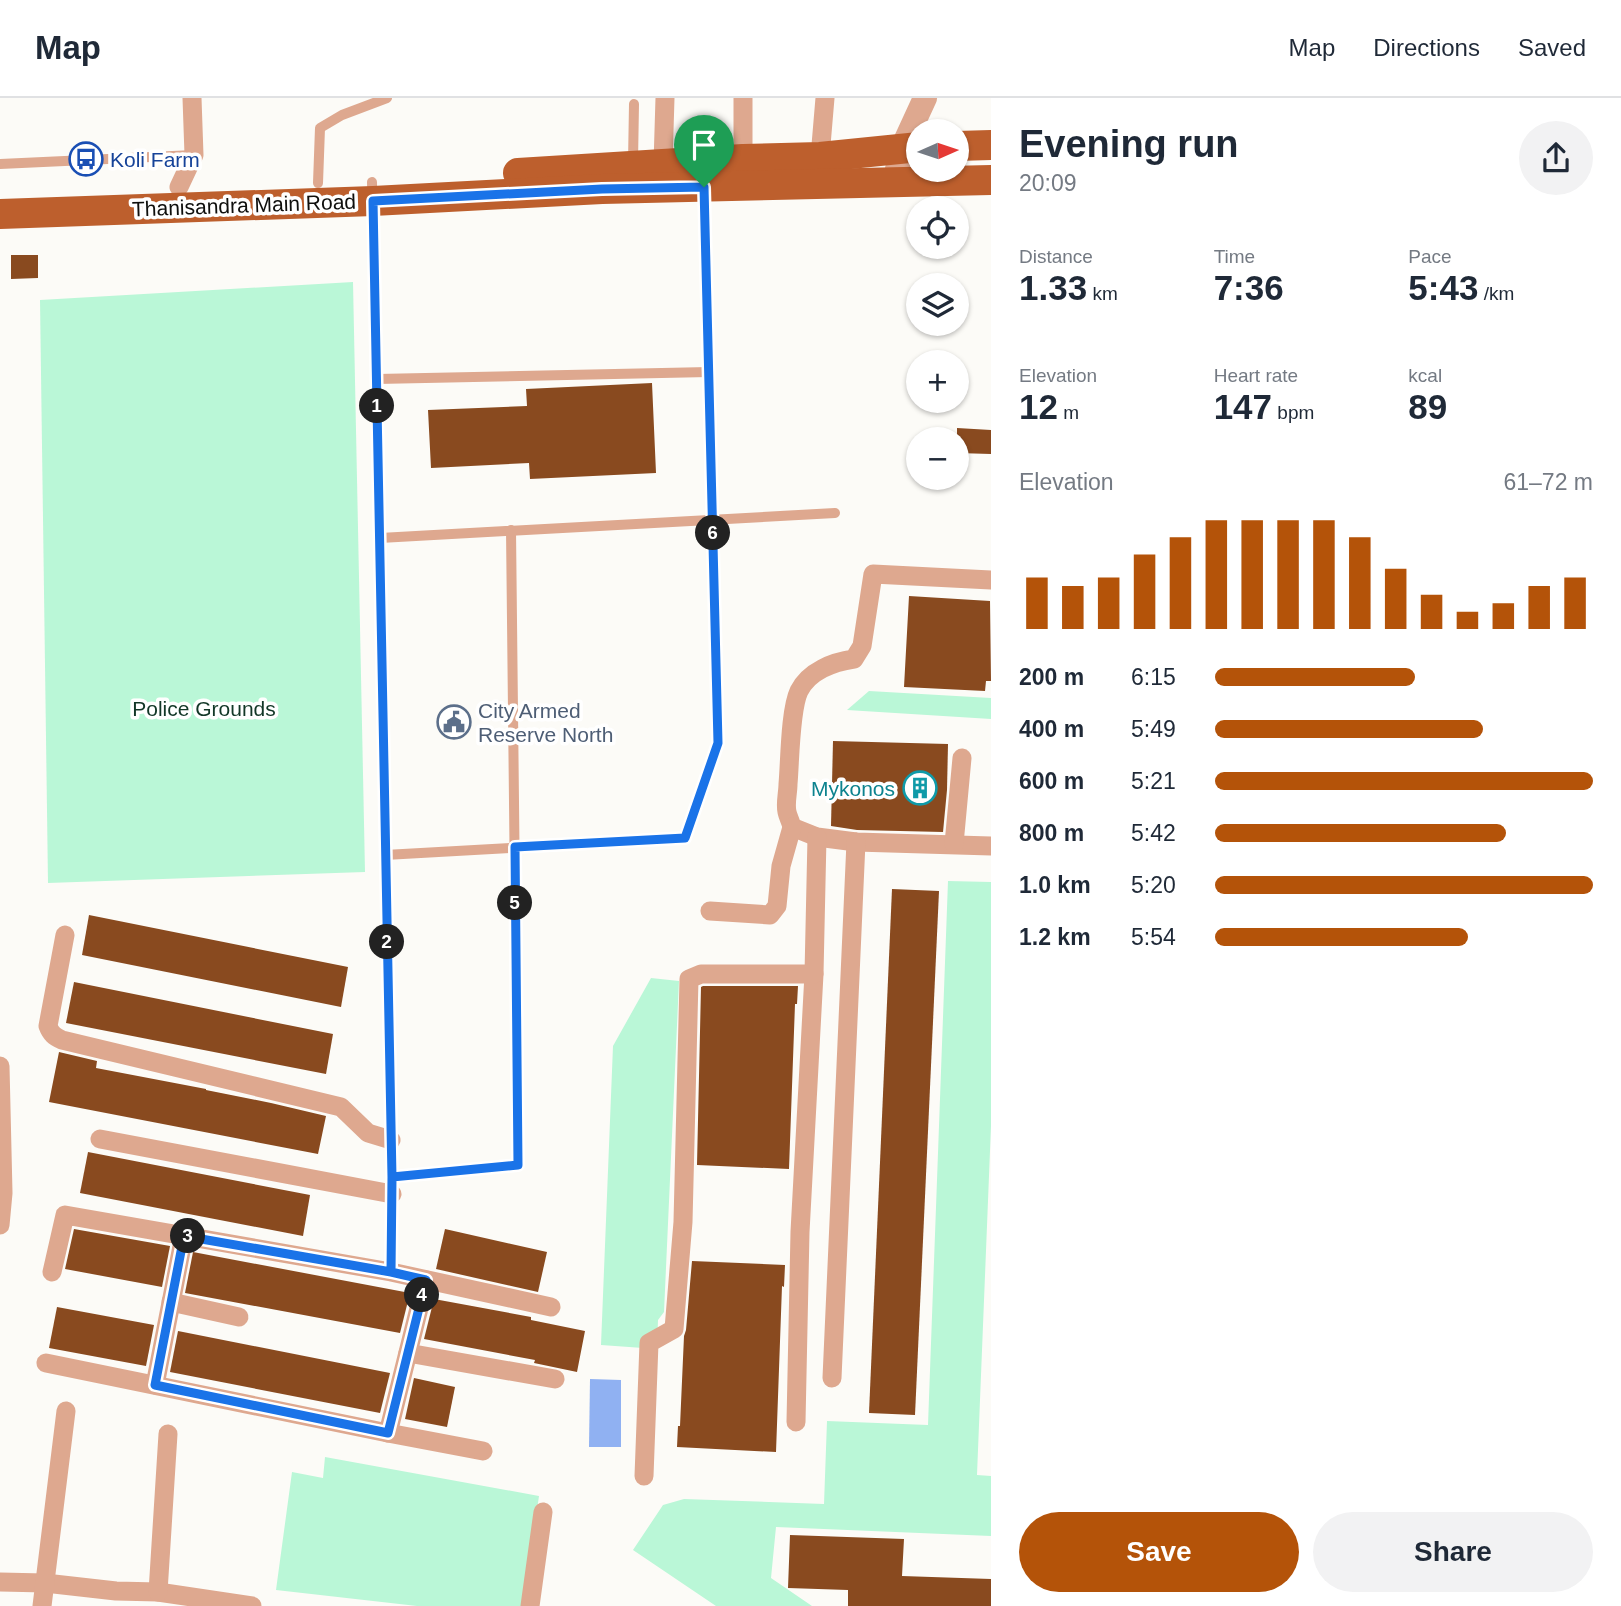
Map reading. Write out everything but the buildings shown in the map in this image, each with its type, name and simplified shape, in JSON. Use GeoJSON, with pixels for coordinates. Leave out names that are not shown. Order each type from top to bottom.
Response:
{"type":"FeatureCollection","features":[{"type":"Feature","properties":{"kind":"main road"},"geometry":{"type":"LineString","coordinates":[[970,146],[991,145]]}},
{"type":"Feature","properties":{"kind":"main road","name":"Thanisandra Main Road"},"geometry":{"type":"LineString","coordinates":[[0,214],[373,191],[633,166],[820,157],[906,147]]}},
{"type":"Feature","properties":{"kind":"main road","name":"Thanisandra Main Road"},"geometry":{"type":"LineString","coordinates":[[0,195],[318,183],[373,191],[991,180]]}},
{"type":"Feature","properties":{"kind":"street"},"geometry":{"type":"LineString","coordinates":[[179,187],[194,155],[192,98]]}},
{"type":"Feature","properties":{"kind":"street"},"geometry":{"type":"LineString","coordinates":[[663,164],[665,98]]}},
{"type":"Feature","properties":{"kind":"street"},"geometry":{"type":"LineString","coordinates":[[743,98],[743,159]]}},
{"type":"Feature","properties":{"kind":"street"},"geometry":{"type":"LineString","coordinates":[[820,157],[825,98]]}},
{"type":"Feature","properties":{"kind":"street"},"geometry":{"type":"LineString","coordinates":[[919,119],[925,98]]}},
{"type":"Feature","properties":{"kind":"street"},"geometry":{"type":"LineString","coordinates":[[894,182],[906,156]]}},
{"type":"Feature","properties":{"kind":"street"},"geometry":{"type":"LineString","coordinates":[[710,911],[770,915],[777,906],[781,866],[792,827],[787,811],[796,702],[800,690],[809,679],[836,662],[854,659],[858,653],[862,646],[873,574],[991,580]]}},
{"type":"Feature","properties":{"kind":"street"},"geometry":{"type":"LineString","coordinates":[[954,844],[962,758]]}},
{"type":"Feature","properties":{"kind":"street"},"geometry":{"type":"LineString","coordinates":[[792,827],[817,837],[856,842],[991,846]]}},
{"type":"Feature","properties":{"kind":"street"},"geometry":{"type":"LineString","coordinates":[[796,1422],[800,1232],[814,974],[817,837]]}},
{"type":"Feature","properties":{"kind":"street"},"geometry":{"type":"LineString","coordinates":[[832,1378],[856,842]]}},
{"type":"Feature","properties":{"kind":"street"},"geometry":{"type":"LineString","coordinates":[[65,935],[48,1026],[56,1037],[341,1107],[368,1133],[391,1140]]}},
{"type":"Feature","properties":{"kind":"street"},"geometry":{"type":"LineString","coordinates":[[644,1476],[649,1343],[674,1329],[683,1222],[689,979],[701,974],[814,974]]}},
{"type":"Feature","properties":{"kind":"street"},"geometry":{"type":"LineString","coordinates":[[0,1066],[0,1225]]}},
{"type":"Feature","properties":{"kind":"street"},"geometry":{"type":"LineString","coordinates":[[100,1139],[392,1185]]}},
{"type":"Feature","properties":{"kind":"street"},"geometry":{"type":"LineString","coordinates":[[52,1272],[65,1215],[391,1272],[551,1307]]}},
{"type":"Feature","properties":{"kind":"street"},"geometry":{"type":"LineString","coordinates":[[155,1385],[184,1236]]}},
{"type":"Feature","properties":{"kind":"street"},"geometry":{"type":"LineString","coordinates":[[388,1433],[426,1280]]}},
{"type":"Feature","properties":{"kind":"street"},"geometry":{"type":"LineString","coordinates":[[171,1302],[239,1317]]}},
{"type":"Feature","properties":{"kind":"street"},"geometry":{"type":"LineString","coordinates":[[408,1353],[555,1379]]}},
{"type":"Feature","properties":{"kind":"street"},"geometry":{"type":"LineString","coordinates":[[46,1363],[483,1451]]}},
{"type":"Feature","properties":{"kind":"street"},"geometry":{"type":"LineString","coordinates":[[42,1606],[66,1411]]}},
{"type":"Feature","properties":{"kind":"street"},"geometry":{"type":"LineString","coordinates":[[168,1434],[170,1598]]}},
{"type":"Feature","properties":{"kind":"street"},"geometry":{"type":"LineString","coordinates":[[530,1606],[543,1511]]}},
{"type":"Feature","properties":{"kind":"street"},"geometry":{"type":"LineString","coordinates":[[0,1582],[45,1583],[115,1598],[170,1598],[252,1606]]}},
{"type":"Feature","properties":{"kind":"lane"},"geometry":{"type":"LineString","coordinates":[[318,183],[320,128],[342,115],[387,98]]}},
{"type":"Feature","properties":{"kind":"lane"},"geometry":{"type":"LineString","coordinates":[[633,166],[634,104]]}},
{"type":"Feature","properties":{"kind":"lane"},"geometry":{"type":"LineString","coordinates":[[0,163],[194,155]]}},
{"type":"Feature","properties":{"kind":"lane"},"geometry":{"type":"LineString","coordinates":[[385,855],[685,838],[718,743],[704,187]]}},
{"type":"Feature","properties":{"kind":"lane"},"geometry":{"type":"LineString","coordinates":[[373,191],[392,1185],[391,1272]]}},
{"type":"Feature","properties":{"kind":"lane"},"geometry":{"type":"LineString","coordinates":[[377,379],[709,372]]}},
{"type":"Feature","properties":{"kind":"lane"},"geometry":{"type":"LineString","coordinates":[[380,538],[835,513]]}},
{"type":"Feature","properties":{"kind":"lane"},"geometry":{"type":"LineString","coordinates":[[392,1185],[518,1165],[511,530]]}},
{"type":"Feature","properties":{"kind":"green space","name":"Police Grounds"},"geometry":{"type":"Polygon","coordinates":[[[353,282],[365,872],[48,883],[40,300],[353,282]]]}},
{"type":"Feature","properties":{"kind":"green space"},"geometry":{"type":"Polygon","coordinates":[[[869,691],[991,698],[991,719],[847,710],[869,691]]]}},
{"type":"Feature","properties":{"kind":"green space"},"geometry":{"type":"Polygon","coordinates":[[[948,881],[991,882],[991,1126],[977,1475],[991,1476],[991,1536],[776,1527],[771,1578],[812,1606],[716,1606],[633,1550],[663,1505],[684,1499],[824,1504],[827,1421],[928,1425],[948,881]]]}},
{"type":"Feature","properties":{"kind":"green space"},"geometry":{"type":"Polygon","coordinates":[[[651,978],[679,981],[664,1312],[658,1320],[657,1349],[601,1345],[613,1046],[651,978]]]}},
{"type":"Feature","properties":{"kind":"green space"},"geometry":{"type":"Polygon","coordinates":[[[325,1457],[539,1496],[523,1606],[417,1606],[276,1590],[292,1472],[323,1478],[325,1457]]]}},
{"type":"Feature","properties":{"kind":"water"},"geometry":{"type":"Polygon","coordinates":[[[590,1379],[621,1380],[621,1447],[589,1447],[590,1379]]]}},
{"type":"Feature","properties":{"kind":"place","name":"Koli Farm"},"geometry":{"type":"Point","coordinates":[86,159]}},
{"type":"Feature","properties":{"kind":"place","name":"City Armed Reserve North"},"geometry":{"type":"Point","coordinates":[454,722]}},
{"type":"Feature","properties":{"kind":"place","name":"Mykonos"},"geometry":{"type":"Point","coordinates":[920,788]}},
{"type":"Feature","properties":{"kind":"route"},"geometry":{"type":"LineString","coordinates":[[704,187],[602,189],[373,201],[392,1177],[391,1272],[184,1236],[155,1385],[388,1433],[426,1280],[391,1272],[391,1194],[392,1177],[518,1165],[515,847],[685,838],[718,743],[704,187]]}}]}
